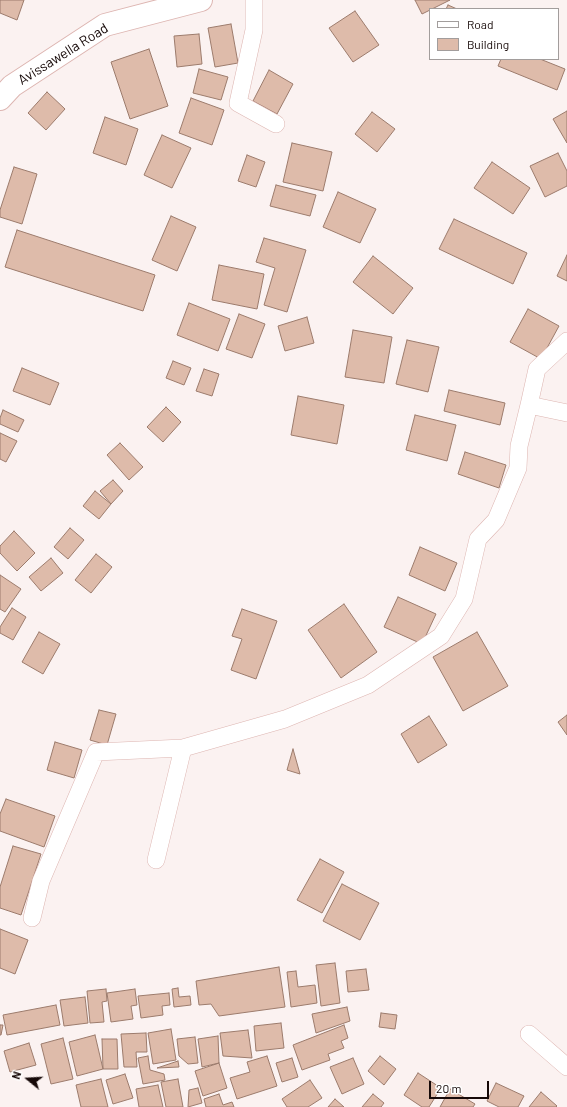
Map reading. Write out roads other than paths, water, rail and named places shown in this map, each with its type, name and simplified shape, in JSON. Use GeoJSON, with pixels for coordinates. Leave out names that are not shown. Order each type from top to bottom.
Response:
{"type":"FeatureCollection","features":[{"type":"Feature","properties":{"kind":"main road","name":"Avissawella Road"},"geometry":{"type":"LineString","coordinates":[[0,99],[12,86],[106,25],[201,0]]}},
{"type":"Feature","properties":{"kind":"street"},"geometry":{"type":"LineString","coordinates":[[254,0],[254,30],[238,103],[276,124]]}},
{"type":"Feature","properties":{"kind":"street"},"geometry":{"type":"LineString","coordinates":[[32,918],[41,880],[96,752],[183,748],[285,720],[368,685],[442,636],[464,599],[478,539],[496,520],[518,468],[519,446],[537,368],[567,341]]}},
{"type":"Feature","properties":{"kind":"street"},"geometry":{"type":"LineString","coordinates":[[529,405],[567,413]]}},
{"type":"Feature","properties":{"kind":"street"},"geometry":{"type":"LineString","coordinates":[[156,860],[183,748]]}},
{"type":"Feature","properties":{"kind":"street"},"geometry":{"type":"LineString","coordinates":[[529,1034],[567,1067]]}}]}
